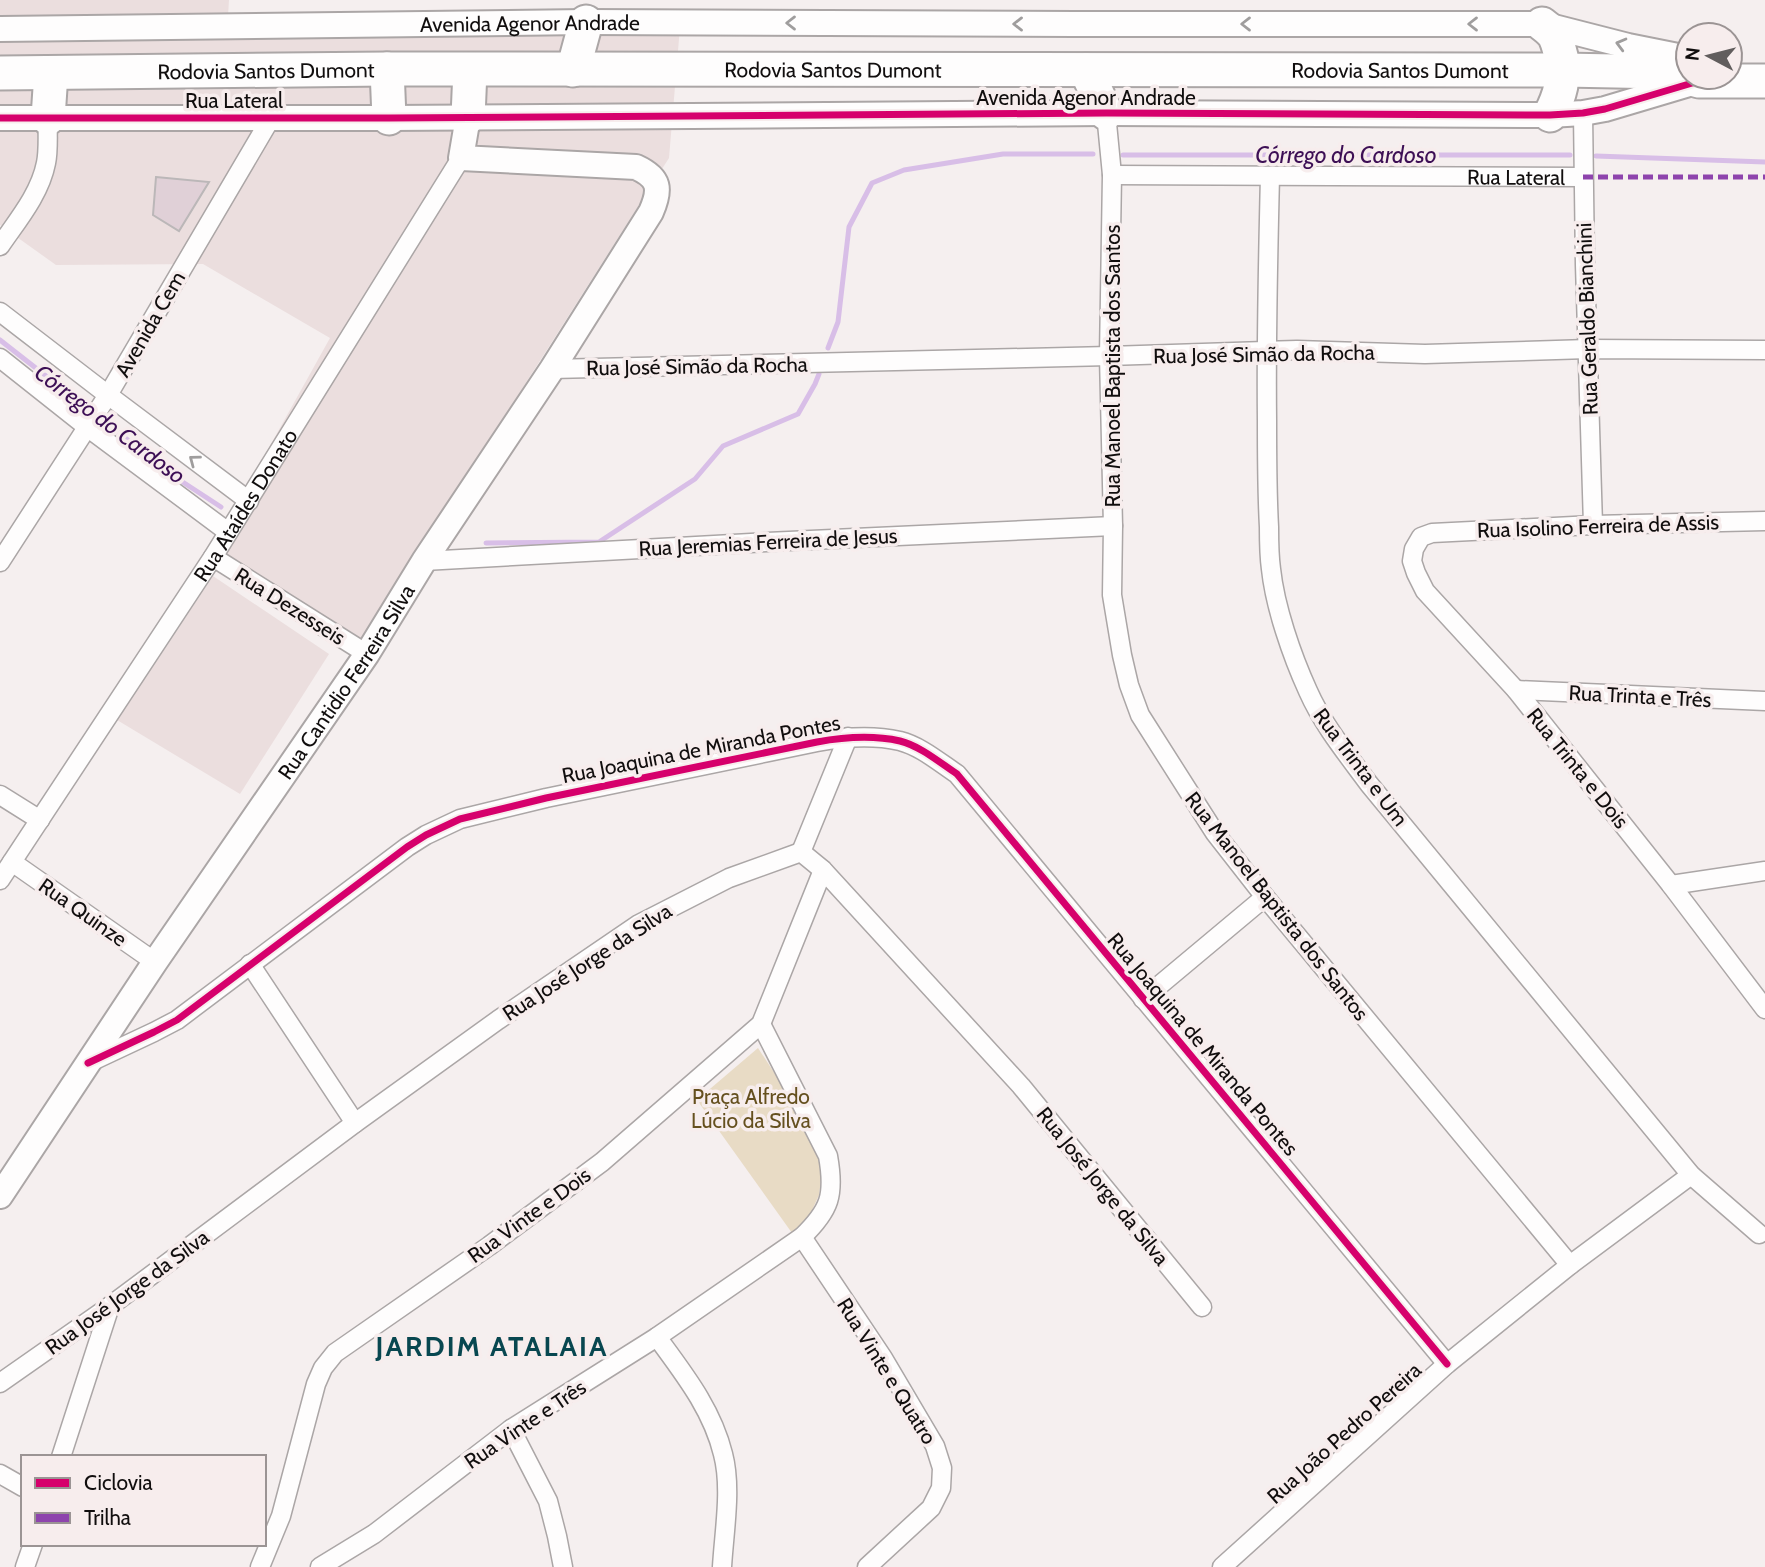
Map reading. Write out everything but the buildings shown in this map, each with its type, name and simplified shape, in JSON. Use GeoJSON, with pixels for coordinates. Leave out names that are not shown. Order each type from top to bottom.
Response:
{"type":"FeatureCollection","features":[{"type":"Feature","properties":{"kind":"highway"},"geometry":{"type":"LineString","coordinates":[[573,70],[586,22]]}},
{"type":"Feature","properties":{"kind":"highway"},"geometry":{"type":"LineString","coordinates":[[1542,24],[1553,34],[1558,44],[1564,70],[1561,89],[1550,115]]}},
{"type":"Feature","properties":{"kind":"highway"},"geometry":{"type":"LineString","coordinates":[[1744,60],[1765,60]]}},
{"type":"Feature","properties":{"kind":"highway"},"geometry":{"type":"LineString","coordinates":[[387,69],[389,118]]}},
{"type":"Feature","properties":{"kind":"highway","name":"Rodovia Santos Dumont"},"geometry":{"type":"LineString","coordinates":[[0,73],[387,69],[1674,69]]}},
{"type":"Feature","properties":{"kind":"highway"},"geometry":{"type":"LineString","coordinates":[[468,117],[470,70]]}},
{"type":"Feature","properties":{"kind":"highway"},"geometry":{"type":"LineString","coordinates":[[1086,70],[1106,113]]}},
{"type":"Feature","properties":{"kind":"highway"},"geometry":{"type":"LineString","coordinates":[[48,118],[51,73]]}},
{"type":"Feature","properties":{"kind":"highway","name":"Rodovia Santos Dumont"},"geometry":{"type":"LineString","coordinates":[[1744,78],[1765,81]]}},
{"type":"Feature","properties":{"kind":"street","name":"Avenida Agenor Andrade"},"geometry":{"type":"LineString","coordinates":[[0,29],[586,22],[1542,24],[1628,46],[1674,65]]}},
{"type":"Feature","properties":{"kind":"street","name":"Avenida Agenor Andrade"},"geometry":{"type":"LineString","coordinates":[[468,117],[1106,113],[1550,115],[1605,109],[1674,74]]}},
{"type":"Feature","properties":{"kind":"street","name":"Rua Manoel Baptista dos Santos"},"geometry":{"type":"LineString","coordinates":[[1106,113],[1112,175],[1109,356],[1112,595],[1129,685],[1140,715],[1214,833],[1570,1265]]}},
{"type":"Feature","properties":{"kind":"street","name":"Rua Geraldo Bianchini"},"geometry":{"type":"LineString","coordinates":[[1583,113],[1593,525]]}},
{"type":"Feature","properties":{"kind":"street","name":"Rua Lateral"},"geometry":{"type":"LineString","coordinates":[[0,118],[468,117]]}},
{"type":"Feature","properties":{"kind":"street","name":"Rua Ataídes Donato"},"geometry":{"type":"LineString","coordinates":[[0,880],[249,501],[461,158],[468,117]]}},
{"type":"Feature","properties":{"kind":"street"},"geometry":{"type":"LineString","coordinates":[[0,246],[32,200],[40,181],[46,163],[48,118]]}},
{"type":"Feature","properties":{"kind":"street","name":"Avenida Cem"},"geometry":{"type":"LineString","coordinates":[[0,562],[107,395],[271,118]]}},
{"type":"Feature","properties":{"kind":"street","name":"Rua Cantidio Ferreira Silva"},"geometry":{"type":"LineString","coordinates":[[0,1196],[155,962],[367,654],[424,561],[552,369],[651,212],[657,197],[656,182],[648,173],[636,167],[461,158]]}},
{"type":"Feature","properties":{"kind":"street","name":"Rua Lateral"},"geometry":{"type":"LineString","coordinates":[[1112,175],[1583,177]]}},
{"type":"Feature","properties":{"kind":"street","name":"Rua Trinta e Um"},"geometry":{"type":"LineString","coordinates":[[1270,176],[1266,351],[1270,569],[1296,664],[1319,714],[1369,784],[1691,1175],[1759,1234]]}},
{"type":"Feature","properties":{"kind":"street"},"geometry":{"type":"LineString","coordinates":[[0,312],[249,501]]}},
{"type":"Feature","properties":{"kind":"street","name":"Rua José Simão da Rocha"},"geometry":{"type":"LineString","coordinates":[[552,369],[1297,350],[1425,354],[1588,349],[1765,350]]}},
{"type":"Feature","properties":{"kind":"street"},"geometry":{"type":"LineString","coordinates":[[0,358],[228,532]]}},
{"type":"Feature","properties":{"kind":"street","name":"Rua Isolino Ferreira de Assis"},"geometry":{"type":"LineString","coordinates":[[1432,533],[1593,525],[1765,521]]}},
{"type":"Feature","properties":{"kind":"street","name":"Rua Jeremias Ferreira de Jesus"},"geometry":{"type":"LineString","coordinates":[[424,561],[1113,526]]}},
{"type":"Feature","properties":{"kind":"street","name":"Rua Trinta e Dois"},"geometry":{"type":"LineString","coordinates":[[1432,533],[1421,537],[1414,549],[1412,561],[1425,591],[1516,690],[1671,885],[1765,1009]]}},
{"type":"Feature","properties":{"kind":"street","name":"Rua Dezesseis"},"geometry":{"type":"LineString","coordinates":[[213,557],[367,654]]}},
{"type":"Feature","properties":{"kind":"street","name":"Rua Trinta e Três"},"geometry":{"type":"LineString","coordinates":[[1516,690],[1765,701]]}},
{"type":"Feature","properties":{"kind":"street"},"geometry":{"type":"LineString","coordinates":[[801,852],[848,737]]}},
{"type":"Feature","properties":{"kind":"street","name":"Rua Joaquina de Miranda Pontes"},"geometry":{"type":"LineString","coordinates":[[88,1063],[177,1020],[407,847],[460,819],[546,798],[848,737],[901,741],[957,774],[1447,1364]]}},
{"type":"Feature","properties":{"kind":"street"},"geometry":{"type":"LineString","coordinates":[[0,795],[40,820]]}},
{"type":"Feature","properties":{"kind":"street","name":"Rua José Jorge da Silva"},"geometry":{"type":"LineString","coordinates":[[0,1383],[110,1306],[498,1020],[639,924],[729,878],[801,852],[823,870],[1021,1086],[1202,1307]]}},
{"type":"Feature","properties":{"kind":"street","name":"Rua Quinze"},"geometry":{"type":"LineString","coordinates":[[12,862],[155,962]]}},
{"type":"Feature","properties":{"kind":"street","name":"Rua Vinte e Dois"},"geometry":{"type":"LineString","coordinates":[[260,1567],[281,1516],[316,1384],[323,1368],[335,1353],[489,1246],[602,1162],[761,1024],[823,870]]}},
{"type":"Feature","properties":{"kind":"street"},"geometry":{"type":"LineString","coordinates":[[1671,885],[1765,870]]}},
{"type":"Feature","properties":{"kind":"street"},"geometry":{"type":"LineString","coordinates":[[1143,999],[1265,897]]}},
{"type":"Feature","properties":{"kind":"street"},"geometry":{"type":"LineString","coordinates":[[250,964],[355,1123]]}},
{"type":"Feature","properties":{"kind":"street"},"geometry":{"type":"LineString","coordinates":[[761,1024],[828,1156],[832,1178],[830,1197],[817,1223],[802,1237]]}},
{"type":"Feature","properties":{"kind":"street","name":"Rua João Pedro Pereira"},"geometry":{"type":"LineString","coordinates":[[1222,1567],[1447,1364],[1570,1265],[1691,1175]]}},
{"type":"Feature","properties":{"kind":"street","name":"Rua Vinte e Três"},"geometry":{"type":"LineString","coordinates":[[320,1567],[374,1534],[511,1429],[657,1337],[802,1237]]}},
{"type":"Feature","properties":{"kind":"street","name":"Rua Vinte e Quatro"},"geometry":{"type":"LineString","coordinates":[[802,1237],[883,1358],[935,1446],[942,1468],[941,1488],[931,1508],[867,1567]]}},
{"type":"Feature","properties":{"kind":"street"},"geometry":{"type":"LineString","coordinates":[[62,1455],[110,1306]]}},
{"type":"Feature","properties":{"kind":"street"},"geometry":{"type":"LineString","coordinates":[[657,1337],[699,1397],[711,1419],[724,1456],[727,1491],[722,1567]]}},
{"type":"Feature","properties":{"kind":"street"},"geometry":{"type":"LineString","coordinates":[[511,1429],[548,1501],[563,1567]]}},
{"type":"Feature","properties":{"kind":"street"},"geometry":{"type":"LineString","coordinates":[[0,1474],[21,1486]]}},
{"type":"Feature","properties":{"kind":"street"},"geometry":{"type":"LineString","coordinates":[[25,1567],[32,1546]]}},
{"type":"Feature","properties":{"kind":"shaded area"},"geometry":{"type":"Polygon","coordinates":[[[0,0],[229,0],[228,16],[681,15],[669,158],[361,642],[213,548],[330,338],[203,264],[56,265],[0,225],[0,0]]]}},
{"type":"Feature","properties":{"kind":"shaded area"},"geometry":{"type":"Polygon","coordinates":[[[213,576],[329,654],[240,794],[117,720],[213,576]]]}},
{"type":"Feature","properties":{"kind":"green space","name":"Praça Alfredo Lúcio da Silva"},"geometry":{"type":"Polygon","coordinates":[[[758,1048],[779,1080],[823,1165],[819,1195],[809,1217],[792,1233],[697,1100],[758,1048]]]}},
{"type":"Feature","properties":{"kind":"waterway","name":"Córrego do Cardoso"},"geometry":{"type":"LineString","coordinates":[[828,348],[838,322],[849,227],[872,183],[904,170],[1003,154],[1093,154]]}},
{"type":"Feature","properties":{"kind":"waterway","name":"Córrego do Cardoso"},"geometry":{"type":"LineString","coordinates":[[1123,155],[1570,155]]}},
{"type":"Feature","properties":{"kind":"waterway","name":"Córrego do Cardoso"},"geometry":{"type":"LineString","coordinates":[[1596,156],[1765,162]]}},
{"type":"Feature","properties":{"kind":"waterway","name":"Córrego do Cardoso"},"geometry":{"type":"LineString","coordinates":[[0,340],[175,477],[221,507]]}},
{"type":"Feature","properties":{"kind":"waterway","name":"Córrego do Cardoso"},"geometry":{"type":"LineString","coordinates":[[486,543],[599,542],[695,479],[723,446],[798,414],[819,374]]}},
{"type":"Feature","properties":{"kind":"marked path"},"geometry":{"type":"LineString","coordinates":[[1583,177],[1765,177]]}},
{"type":"Feature","properties":{"kind":"cycle path"},"geometry":{"type":"LineString","coordinates":[[0,118],[1106,113],[1550,115],[1605,109],[1674,88]]}},
{"type":"Feature","properties":{"kind":"cycle path"},"geometry":{"type":"LineString","coordinates":[[88,1063],[177,1020],[407,847],[460,819],[546,798],[817,742],[858,737],[900,741],[922,750],[957,774],[1447,1364]]}},
{"type":"Feature","properties":{"kind":"district","name":"JARDIM ATALAIA"},"geometry":{"type":"Point","coordinates":[492,1346]}}]}
